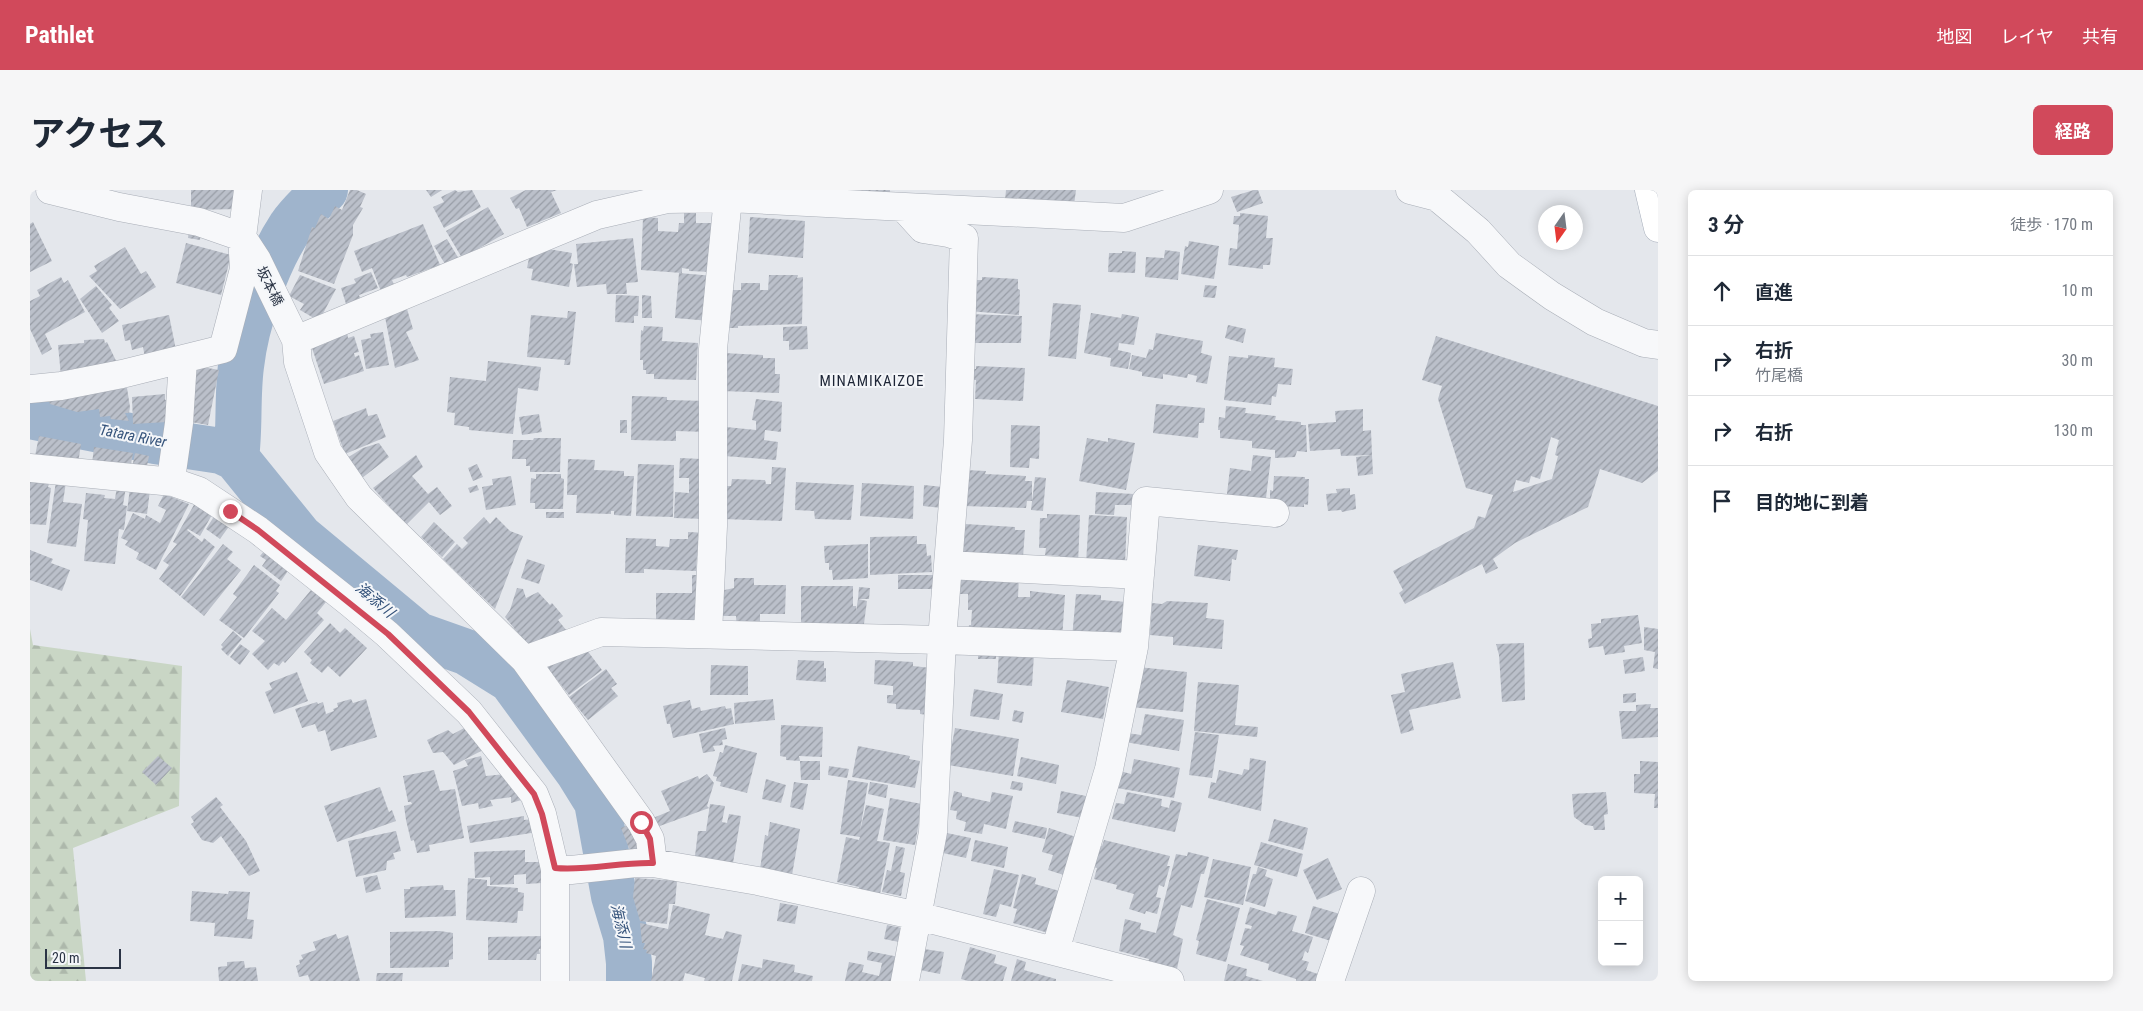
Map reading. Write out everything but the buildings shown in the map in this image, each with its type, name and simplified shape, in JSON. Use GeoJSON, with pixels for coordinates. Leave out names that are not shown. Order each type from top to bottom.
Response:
{"type":"FeatureCollection","features":[{"type":"Feature","properties":{"kind":"main road"},"geometry":{"type":"LineString","coordinates":[[1649,190],[1657,225]]}},
{"type":"Feature","properties":{"kind":"street"},"geometry":{"type":"LineString","coordinates":[[50,190],[120,207],[199,222],[249,248]]}},
{"type":"Feature","properties":{"kind":"street"},"geometry":{"type":"LineString","coordinates":[[30,389],[61,386],[122,374],[183,360],[223,348],[249,248],[248,190]]}},
{"type":"Feature","properties":{"kind":"street"},"geometry":{"type":"LineString","coordinates":[[296,340],[597,215],[667,199],[728,198],[1124,218],[1209,190]]}},
{"type":"Feature","properties":{"kind":"street"},"geometry":{"type":"LineString","coordinates":[[1410,190],[1437,197],[1478,231],[1509,265],[1552,296],[1595,322],[1644,343],[1658,345]]}},
{"type":"Feature","properties":{"kind":"street"},"geometry":{"type":"LineString","coordinates":[[708,633],[713,526],[714,349],[728,198]]}},
{"type":"Feature","properties":{"kind":"street"},"geometry":{"type":"LineString","coordinates":[[904,208],[923,229],[948,232],[964,238],[958,440],[942,640],[933,832],[905,981]]}},
{"type":"Feature","properties":{"kind":"street","name":"坂本橋"},"geometry":{"type":"LineString","coordinates":[[249,248],[296,340],[298,362],[328,452],[359,497],[525,660],[641,822],[650,839],[644,863]]}},
{"type":"Feature","properties":{"kind":"street"},"geometry":{"type":"LineString","coordinates":[[172,477],[180,423],[183,360]]}},
{"type":"Feature","properties":{"kind":"street"},"geometry":{"type":"LineString","coordinates":[[30,468],[172,477],[199,491],[258,530],[388,634],[469,712],[534,794],[563,869],[555,981]]}},
{"type":"Feature","properties":{"kind":"street"},"geometry":{"type":"LineString","coordinates":[[1055,951],[1109,769],[1134,647],[1146,501],[1275,513]]}},
{"type":"Feature","properties":{"kind":"street"},"geometry":{"type":"LineString","coordinates":[[948,565],[1140,575]]}},
{"type":"Feature","properties":{"kind":"street"},"geometry":{"type":"LineString","coordinates":[[525,660],[601,632],[708,633],[1134,647]]}},
{"type":"Feature","properties":{"kind":"street"},"geometry":{"type":"LineString","coordinates":[[563,869],[644,863],[758,881],[918,916],[1169,981]]}},
{"type":"Feature","properties":{"kind":"street"},"geometry":{"type":"LineString","coordinates":[[1330,981],[1361,891]]}},
{"type":"Feature","properties":{"kind":"green space"},"geometry":{"type":"Polygon","coordinates":[[[30,629],[33,645],[182,666],[179,806],[73,848],[86,981],[30,981],[30,629]]]}},
{"type":"Feature","properties":{"kind":"waterway","name":"海添川"},"geometry":{"type":"LineString","coordinates":[[236,458],[241,366],[252,312],[273,258],[282,241],[291,226],[325,190]]}},
{"type":"Feature","properties":{"kind":"waterway","name":"海添川"},"geometry":{"type":"LineString","coordinates":[[30,416],[155,441],[221,451],[236,458],[300,537],[418,635],[466,652],[511,680],[579,773],[597,802],[614,896],[626,936],[629,981]]}},
{"type":"Feature","properties":{"kind":"district","name":"MINAMIKAIZOE"},"geometry":{"type":"Point","coordinates":[872,381]}},
{"type":"Feature","properties":{"kind":"route"},"geometry":{"type":"LineString","coordinates":[[230,511],[258,530],[388,634],[469,712],[534,794],[542,814],[555,868],[570,870],[653,863],[650,839],[641,822]]}},
{"type":"Feature","properties":{"kind":"water label","name":"Tatara River"},"geometry":{"type":"Point","coordinates":[133,436]}}]}
